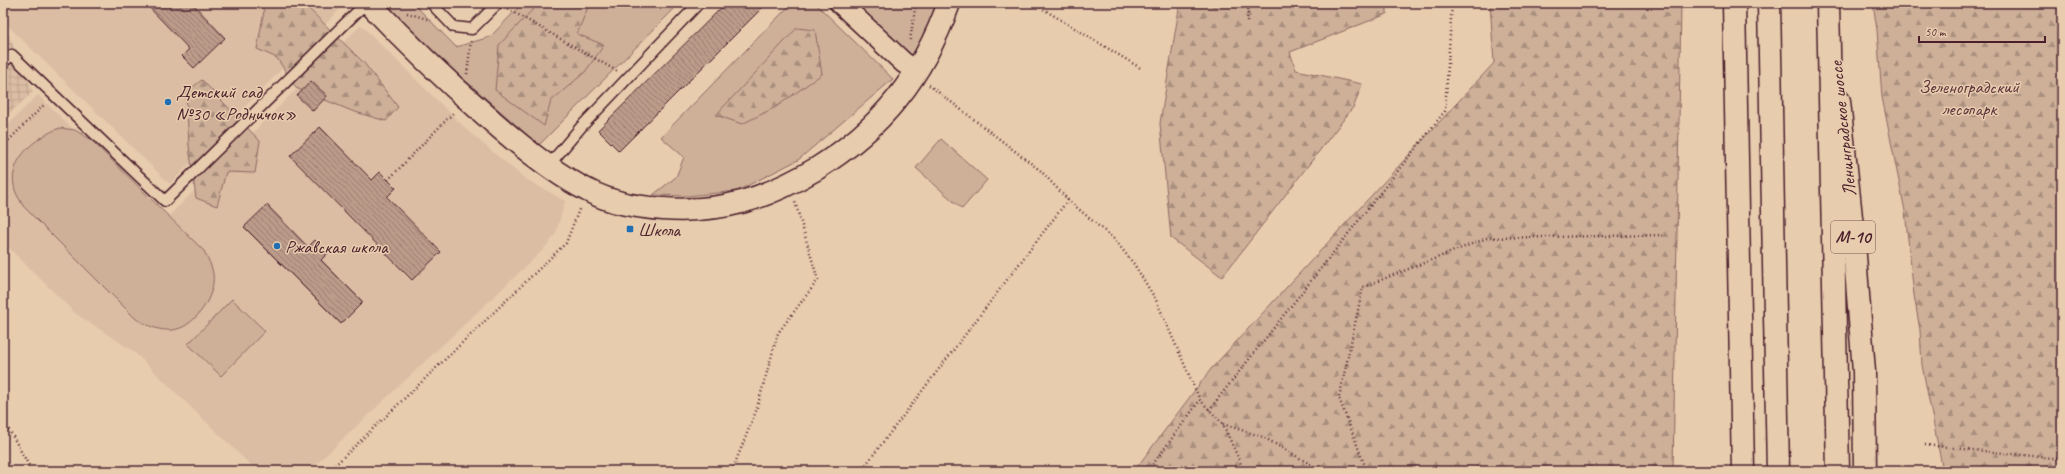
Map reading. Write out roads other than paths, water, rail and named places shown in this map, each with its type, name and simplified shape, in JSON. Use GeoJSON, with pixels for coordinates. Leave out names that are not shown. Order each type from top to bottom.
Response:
{"type":"FeatureCollection","features":[{"type":"Feature","properties":{"kind":"main road"},"geometry":{"type":"LineString","coordinates":[[367,3],[464,96],[512,139],[549,166],[586,190],[610,200],[638,207],[692,211],[742,203],[790,184],[840,154],[861,137],[896,102],[910,71],[932,45],[949,3]]}},
{"type":"Feature","properties":{"kind":"main road"},"geometry":{"type":"LineString","coordinates":[[1734,3],[1744,471]]}},
{"type":"Feature","properties":{"kind":"main road"},"geometry":{"type":"LineString","coordinates":[[1769,3],[1778,471]]}},
{"type":"Feature","properties":{"kind":"main road","name":"Ленинградское шоссе"},"geometry":{"type":"LineString","coordinates":[[1828,3],[1838,471]]}},
{"type":"Feature","properties":{"kind":"main road","name":"Ленинградское шоссе"},"geometry":{"type":"LineString","coordinates":[[1828,3],[1855,256],[1864,372],[1865,471]]}},
{"type":"Feature","properties":{"kind":"street"},"geometry":{"type":"LineString","coordinates":[[840,3],[910,71]]}},
{"type":"Feature","properties":{"kind":"lane"},"geometry":{"type":"LineString","coordinates":[[3,62],[12,55],[166,201],[367,3]]}},
{"type":"Feature","properties":{"kind":"lane"},"geometry":{"type":"LineString","coordinates":[[431,3],[454,27],[472,29],[498,3]]}},
{"type":"Feature","properties":{"kind":"lane"},"geometry":{"type":"LineString","coordinates":[[549,166],[580,127],[699,3]]}},
{"type":"Feature","properties":{"kind":"place","name":"Детский сад №30 «Родничок»"},"geometry":{"type":"Point","coordinates":[168,102]}},
{"type":"Feature","properties":{"kind":"place","name":"Школа"},"geometry":{"type":"Point","coordinates":[630,229]}},
{"type":"Feature","properties":{"kind":"place","name":"Ржавская школа"},"geometry":{"type":"Point","coordinates":[277,246]}},
{"type":"Feature","properties":{"kind":"park label","name":"Зеленоградский лесопарк"},"geometry":{"type":"Point","coordinates":[1969,97]}}]}
